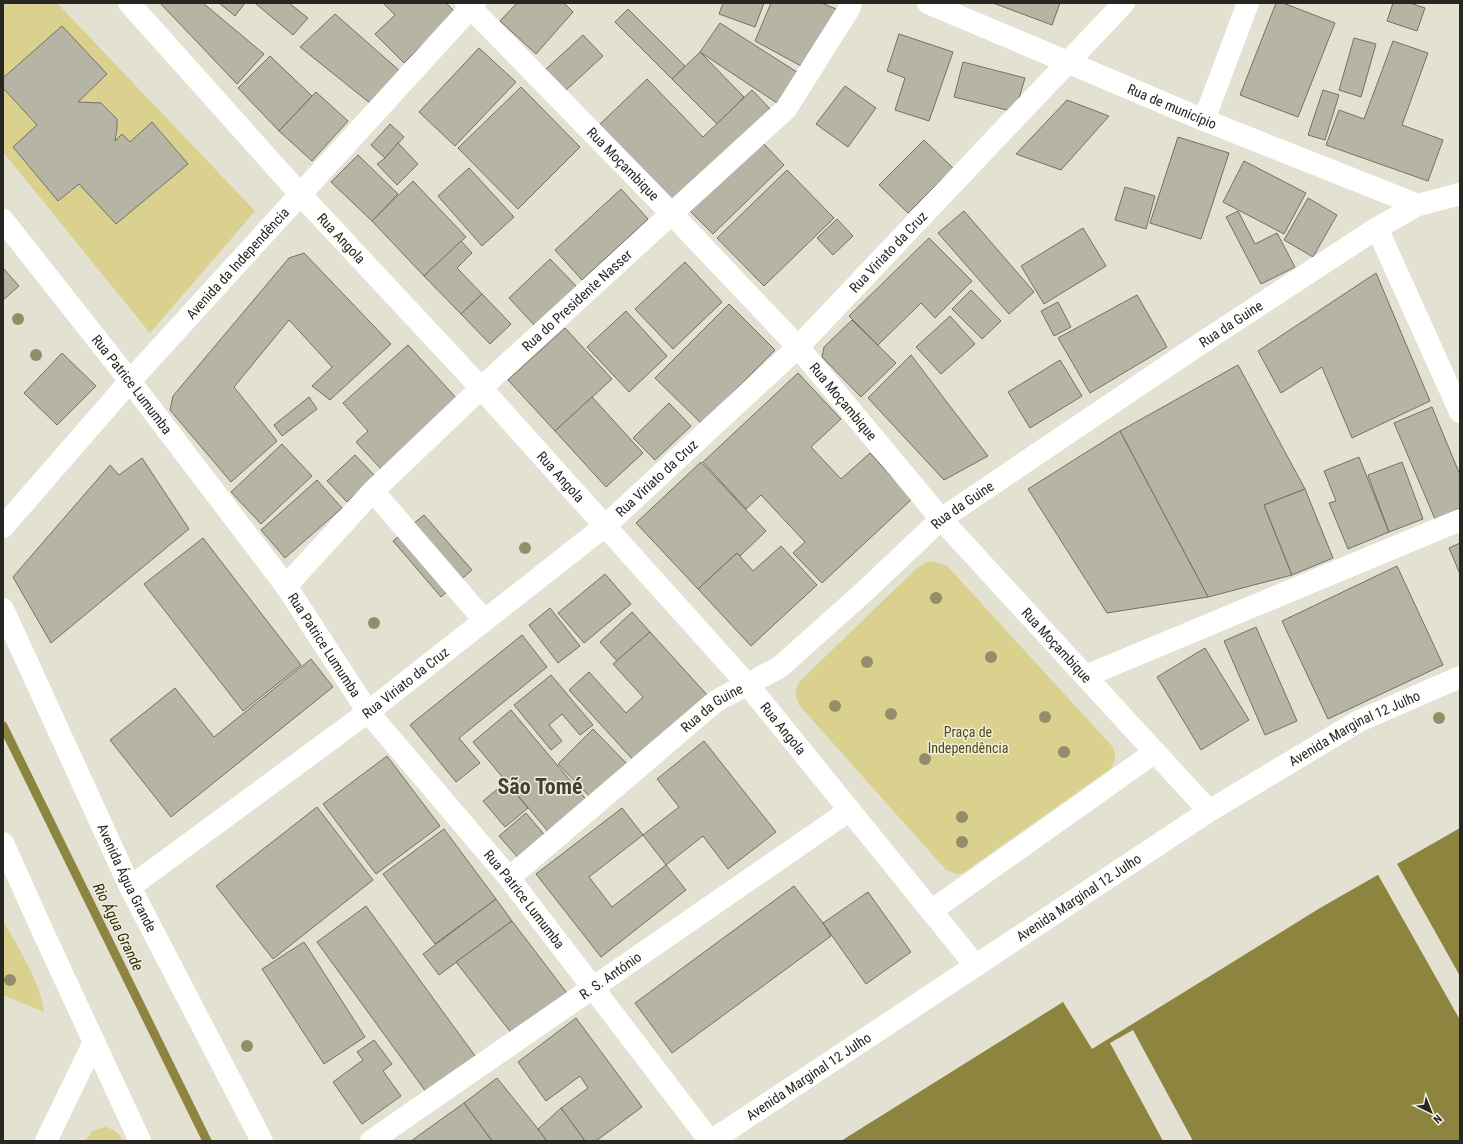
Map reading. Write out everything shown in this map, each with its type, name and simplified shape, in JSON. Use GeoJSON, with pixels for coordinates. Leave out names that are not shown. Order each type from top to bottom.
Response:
{"type":"FeatureCollection","features":[{"type":"Feature","properties":{"kind":"street","name":"Rua Angola"},"geometry":{"type":"LineString","coordinates":[[128,3],[300,194],[481,388],[748,685],[976,966]]}},
{"type":"Feature","properties":{"kind":"street","name":"Rua do Presidente Nasser"},"geometry":{"type":"LineString","coordinates":[[286,586],[373,491],[481,388],[786,108],[849,9],[851,3]]}},
{"type":"Feature","properties":{"kind":"street","name":"Rua de município"},"geometry":{"type":"LineString","coordinates":[[928,3],[1204,120],[1418,205]]}},
{"type":"Feature","properties":{"kind":"street","name":"Rua Viriato da Cruz"},"geometry":{"type":"LineString","coordinates":[[130,887],[368,712],[605,526],[798,347],[1124,3]]}},
{"type":"Feature","properties":{"kind":"street"},"geometry":{"type":"LineString","coordinates":[[1204,120],[1248,3]]}},
{"type":"Feature","properties":{"kind":"street","name":"Avenida da Independência"},"geometry":{"type":"LineString","coordinates":[[3,527],[130,381],[471,5]]}},
{"type":"Feature","properties":{"kind":"street","name":"Rua Moçambique"},"geometry":{"type":"LineString","coordinates":[[471,5],[798,347],[941,518],[1209,811]]}},
{"type":"Feature","properties":{"kind":"street","name":"Rua da Guine"},"geometry":{"type":"LineString","coordinates":[[509,878],[716,701],[780,667],[866,590],[941,518],[1200,344],[1377,228],[1418,205],[1460,194]]}},
{"type":"Feature","properties":{"kind":"street","name":"Rua Patrice Lumumba"},"geometry":{"type":"LineString","coordinates":[[3,220],[130,381],[286,586],[368,712],[509,878],[710,1141]]}},
{"type":"Feature","properties":{"kind":"street"},"geometry":{"type":"LineString","coordinates":[[1377,228],[1460,412]]}},
{"type":"Feature","properties":{"kind":"street"},"geometry":{"type":"LineString","coordinates":[[373,491],[484,620]]}},
{"type":"Feature","properties":{"kind":"street"},"geometry":{"type":"LineString","coordinates":[[1086,676],[1460,520]]}},
{"type":"Feature","properties":{"kind":"street","name":"Avenida Água Grande"},"geometry":{"type":"LineString","coordinates":[[3,609],[130,887],[262,1141]]}},
{"type":"Feature","properties":{"kind":"street","name":"Avenida Marginal 12 Julho"},"geometry":{"type":"LineString","coordinates":[[710,1141],[1209,811],[1359,721],[1460,677]]}},
{"type":"Feature","properties":{"kind":"street"},"geometry":{"type":"LineString","coordinates":[[932,911],[1155,752]]}},
{"type":"Feature","properties":{"kind":"street","name":"R. S. António"},"geometry":{"type":"LineString","coordinates":[[371,1141],[850,810]]}},
{"type":"Feature","properties":{"kind":"street"},"geometry":{"type":"LineString","coordinates":[[3,843],[140,1141]]}},
{"type":"Feature","properties":{"kind":"street"},"geometry":{"type":"LineString","coordinates":[[46,1141],[94,1042]]}},
{"type":"Feature","properties":{"kind":"green space"},"geometry":{"type":"Polygon","coordinates":[[[3,3],[57,3],[255,211],[150,333],[3,152],[3,3]]]}},
{"type":"Feature","properties":{"kind":"green space","name":"Praça de Independência"},"geometry":{"type":"Polygon","coordinates":[[[930,561],[943,564],[949,568],[1111,745],[1115,754],[1114,763],[1110,769],[963,873],[957,874],[946,870],[799,705],[796,696],[796,690],[800,681],[918,567],[930,561]]]}},
{"type":"Feature","properties":{"kind":"green space"},"geometry":{"type":"Polygon","coordinates":[[[3,920],[33,976],[42,1000],[44,1012],[3,995],[3,920]]]}},
{"type":"Feature","properties":{"kind":"green space"},"geometry":{"type":"Polygon","coordinates":[[[105,1127],[116,1132],[123,1141],[85,1141],[92,1131],[105,1127]]]}},
{"type":"Feature","properties":{"kind":"shaded area"},"geometry":{"type":"Polygon","coordinates":[[[1460,828],[1460,1141],[841,1141],[1063,1002],[1092,1049],[1320,908],[1460,828]]]}},
{"type":"Feature","properties":{"kind":"pier"},"geometry":{"type":"Polygon","coordinates":[[[1396,862],[1460,976],[1460,1020],[1377,873],[1396,862]]]}},
{"type":"Feature","properties":{"kind":"pier"},"geometry":{"type":"Polygon","coordinates":[[[1133,1030],[1193,1141],[1163,1141],[1110,1043],[1133,1030]]]}},
{"type":"Feature","properties":{"kind":"building"},"geometry":{"type":"Polygon","coordinates":[[[160,3],[203,3],[264,54],[237,84],[160,3]]]}},
{"type":"Feature","properties":{"kind":"building"},"geometry":{"type":"Polygon","coordinates":[[[219,3],[245,3],[235,16],[219,3]]]}},
{"type":"Feature","properties":{"kind":"building"},"geometry":{"type":"Polygon","coordinates":[[[255,3],[289,3],[308,18],[293,35],[255,3]]]}},
{"type":"Feature","properties":{"kind":"building"},"geometry":{"type":"Polygon","coordinates":[[[383,3],[446,3],[455,12],[404,63],[375,34],[395,15],[383,3]]]}},
{"type":"Feature","properties":{"kind":"building"},"geometry":{"type":"Polygon","coordinates":[[[517,3],[564,3],[573,12],[536,54],[500,21],[517,3]]]}},
{"type":"Feature","properties":{"kind":"building"},"geometry":{"type":"Polygon","coordinates":[[[723,3],[764,3],[755,27],[719,14],[723,3]]]}},
{"type":"Feature","properties":{"kind":"building"},"geometry":{"type":"Polygon","coordinates":[[[771,3],[821,3],[839,10],[801,66],[755,41],[771,3]]]}},
{"type":"Feature","properties":{"kind":"building"},"geometry":{"type":"Polygon","coordinates":[[[993,3],[1060,3],[1052,25],[993,3]]]}},
{"type":"Feature","properties":{"kind":"building"},"geometry":{"type":"Polygon","coordinates":[[[1276,3],[1283,3],[1335,23],[1298,117],[1240,95],[1276,3]]]}},
{"type":"Feature","properties":{"kind":"building"},"geometry":{"type":"Polygon","coordinates":[[[1393,3],[1410,3],[1425,8],[1417,31],[1387,21],[1393,3]]]}},
{"type":"Feature","properties":{"kind":"building"},"geometry":{"type":"Polygon","coordinates":[[[628,9],[685,66],[672,79],[615,22],[628,9]]]}},
{"type":"Feature","properties":{"kind":"building"},"geometry":{"type":"Polygon","coordinates":[[[335,14],[401,72],[371,104],[300,47],[335,14]]]}},
{"type":"Feature","properties":{"kind":"building"},"geometry":{"type":"Polygon","coordinates":[[[720,23],[800,74],[780,105],[700,52],[720,23]]]}},
{"type":"Feature","properties":{"kind":"building"},"geometry":{"type":"Polygon","coordinates":[[[62,26],[107,74],[78,102],[101,103],[117,119],[115,141],[122,134],[130,142],[152,122],[188,164],[116,224],[79,184],[58,201],[13,147],[37,125],[3,88],[3,78],[62,26]]]}},
{"type":"Feature","properties":{"kind":"building"},"geometry":{"type":"Polygon","coordinates":[[[899,34],[953,52],[929,121],[895,110],[905,78],[887,71],[899,34]]]}},
{"type":"Feature","properties":{"kind":"building"},"geometry":{"type":"Polygon","coordinates":[[[583,35],[603,56],[564,92],[545,70],[583,35]]]}},
{"type":"Feature","properties":{"kind":"building"},"geometry":{"type":"Polygon","coordinates":[[[1354,38],[1376,44],[1361,97],[1339,90],[1354,38]]]}},
{"type":"Feature","properties":{"kind":"building"},"geometry":{"type":"Polygon","coordinates":[[[1393,41],[1428,53],[1402,125],[1443,140],[1428,181],[1326,145],[1339,110],[1364,119],[1393,41]]]}},
{"type":"Feature","properties":{"kind":"building"},"geometry":{"type":"Polygon","coordinates":[[[479,48],[516,82],[455,146],[419,112],[479,48]]]}},
{"type":"Feature","properties":{"kind":"building"},"geometry":{"type":"Polygon","coordinates":[[[700,52],[744,97],[717,124],[672,79],[700,52]]]}},
{"type":"Feature","properties":{"kind":"building"},"geometry":{"type":"Polygon","coordinates":[[[270,56],[312,96],[279,131],[238,88],[270,56]]]}},
{"type":"Feature","properties":{"kind":"building"},"geometry":{"type":"Polygon","coordinates":[[[963,62],[1025,78],[1015,112],[954,97],[963,62]]]}},
{"type":"Feature","properties":{"kind":"building"},"geometry":{"type":"Polygon","coordinates":[[[647,79],[703,137],[752,90],[771,110],[672,205],[597,127],[647,79]]]}},
{"type":"Feature","properties":{"kind":"building"},"geometry":{"type":"Polygon","coordinates":[[[845,86],[876,108],[848,147],[816,124],[845,86]]]}},
{"type":"Feature","properties":{"kind":"building"},"geometry":{"type":"Polygon","coordinates":[[[521,87],[580,147],[518,209],[458,148],[521,87]]]}},
{"type":"Feature","properties":{"kind":"building"},"geometry":{"type":"Polygon","coordinates":[[[1323,90],[1339,95],[1325,140],[1308,135],[1323,90]]]}},
{"type":"Feature","properties":{"kind":"building"},"geometry":{"type":"Polygon","coordinates":[[[316,92],[348,121],[312,161],[279,131],[316,92]]]}},
{"type":"Feature","properties":{"kind":"building"},"geometry":{"type":"Polygon","coordinates":[[[1067,100],[1109,116],[1061,170],[1016,154],[1067,100]]]}},
{"type":"Feature","properties":{"kind":"building"},"geometry":{"type":"Polygon","coordinates":[[[390,124],[404,137],[385,158],[371,145],[390,124]]]}},
{"type":"Feature","properties":{"kind":"building"},"geometry":{"type":"Polygon","coordinates":[[[1178,137],[1229,153],[1201,239],[1150,223],[1178,137]]]}},
{"type":"Feature","properties":{"kind":"building"},"geometry":{"type":"Polygon","coordinates":[[[924,140],[953,168],[908,213],[879,185],[924,140]]]}},
{"type":"Feature","properties":{"kind":"building"},"geometry":{"type":"Polygon","coordinates":[[[762,142],[784,165],[713,234],[690,211],[762,142]]]}},
{"type":"Feature","properties":{"kind":"building"},"geometry":{"type":"Polygon","coordinates":[[[398,143],[418,164],[397,185],[377,164],[385,158],[398,143]]]}},
{"type":"Feature","properties":{"kind":"building"},"geometry":{"type":"Polygon","coordinates":[[[358,155],[398,194],[372,221],[331,182],[358,155]]]}},
{"type":"Feature","properties":{"kind":"building"},"geometry":{"type":"Polygon","coordinates":[[[1244,161],[1306,193],[1284,234],[1223,202],[1244,161]]]}},
{"type":"Feature","properties":{"kind":"building"},"geometry":{"type":"Polygon","coordinates":[[[469,168],[514,217],[482,246],[438,196],[469,168]]]}},
{"type":"Feature","properties":{"kind":"building"},"geometry":{"type":"Polygon","coordinates":[[[787,170],[834,218],[764,286],[717,238],[787,170]]]}},
{"type":"Feature","properties":{"kind":"building"},"geometry":{"type":"Polygon","coordinates":[[[413,181],[466,237],[424,276],[372,221],[413,181]]]}},
{"type":"Feature","properties":{"kind":"building"},"geometry":{"type":"Polygon","coordinates":[[[1125,187],[1155,196],[1146,229],[1115,220],[1125,187]]]}},
{"type":"Feature","properties":{"kind":"building"},"geometry":{"type":"Polygon","coordinates":[[[621,189],[648,219],[582,280],[555,250],[621,189]]]}},
{"type":"Feature","properties":{"kind":"building"},"geometry":{"type":"Polygon","coordinates":[[[1308,198],[1337,215],[1313,257],[1284,240],[1308,198]]]}},
{"type":"Feature","properties":{"kind":"building"},"geometry":{"type":"Polygon","coordinates":[[[964,211],[1034,292],[1009,314],[938,233],[964,211]]]}},
{"type":"Feature","properties":{"kind":"building"},"geometry":{"type":"Polygon","coordinates":[[[1238,211],[1255,244],[1277,233],[1295,267],[1261,284],[1226,217],[1238,211]]]}},
{"type":"Feature","properties":{"kind":"building"},"geometry":{"type":"Polygon","coordinates":[[[837,219],[853,236],[833,255],[817,238],[837,219]]]}},
{"type":"Feature","properties":{"kind":"building"},"geometry":{"type":"Polygon","coordinates":[[[1083,228],[1106,266],[1044,304],[1021,266],[1083,228]]]}},
{"type":"Feature","properties":{"kind":"building"},"geometry":{"type":"Polygon","coordinates":[[[929,238],[972,281],[935,318],[921,303],[878,345],[849,316],[929,238]]]}},
{"type":"Feature","properties":{"kind":"building"},"geometry":{"type":"Polygon","coordinates":[[[461,241],[472,253],[457,268],[482,294],[461,314],[424,276],[461,241]]]}},
{"type":"Feature","properties":{"kind":"building"},"geometry":{"type":"Polygon","coordinates":[[[304,253],[391,344],[330,400],[312,386],[332,367],[289,320],[234,387],[277,441],[231,482],[170,410],[173,396],[289,258],[304,253]]]}},
{"type":"Feature","properties":{"kind":"building"},"geometry":{"type":"Polygon","coordinates":[[[550,259],[577,287],[536,327],[509,298],[550,259]]]}},
{"type":"Feature","properties":{"kind":"building"},"geometry":{"type":"Polygon","coordinates":[[[685,262],[722,302],[673,349],[635,309],[685,262]]]}},
{"type":"Feature","properties":{"kind":"building"},"geometry":{"type":"Polygon","coordinates":[[[3,268],[19,286],[3,300],[3,268]]]}},
{"type":"Feature","properties":{"kind":"building"},"geometry":{"type":"Polygon","coordinates":[[[1376,273],[1430,401],[1352,438],[1322,367],[1281,393],[1258,351],[1376,273]]]}},
{"type":"Feature","properties":{"kind":"building"},"geometry":{"type":"Polygon","coordinates":[[[971,290],[1001,321],[982,339],[952,309],[971,290]]]}},
{"type":"Feature","properties":{"kind":"building"},"geometry":{"type":"Polygon","coordinates":[[[482,294],[511,324],[490,344],[461,314],[482,294]]]}},
{"type":"Feature","properties":{"kind":"building"},"geometry":{"type":"Polygon","coordinates":[[[1137,295],[1167,347],[1090,393],[1058,338],[1137,295]]]}},
{"type":"Feature","properties":{"kind":"building"},"geometry":{"type":"Polygon","coordinates":[[[1058,302],[1071,327],[1054,336],[1041,311],[1058,302]]]}},
{"type":"Feature","properties":{"kind":"building"},"geometry":{"type":"Polygon","coordinates":[[[729,304],[775,350],[702,424],[655,378],[729,304]]]}},
{"type":"Feature","properties":{"kind":"building"},"geometry":{"type":"Polygon","coordinates":[[[626,311],[667,356],[629,392],[587,347],[626,311]]]}},
{"type":"Feature","properties":{"kind":"building"},"geometry":{"type":"Polygon","coordinates":[[[950,316],[975,344],[941,374],[916,347],[950,316]]]}},
{"type":"Feature","properties":{"kind":"building"},"geometry":{"type":"Polygon","coordinates":[[[852,320],[896,363],[861,397],[822,357],[824,347],[852,320]]]}},
{"type":"Feature","properties":{"kind":"building"},"geometry":{"type":"Polygon","coordinates":[[[565,328],[612,379],[555,431],[508,380],[565,328]]]}},
{"type":"Feature","properties":{"kind":"building"},"geometry":{"type":"Polygon","coordinates":[[[408,345],[458,400],[381,469],[356,442],[368,431],[343,403],[408,345]]]}},
{"type":"Feature","properties":{"kind":"building"},"geometry":{"type":"Polygon","coordinates":[[[62,353],[96,386],[57,425],[24,393],[62,353]]]}},
{"type":"Feature","properties":{"kind":"building"},"geometry":{"type":"Polygon","coordinates":[[[911,355],[988,456],[944,480],[868,398],[911,355]]]}},
{"type":"Feature","properties":{"kind":"building"},"geometry":{"type":"Polygon","coordinates":[[[1060,360],[1082,396],[1030,428],[1008,392],[1060,360]]]}},
{"type":"Feature","properties":{"kind":"building"},"geometry":{"type":"Polygon","coordinates":[[[1238,365],[1305,489],[1264,505],[1292,575],[1208,597],[1120,431],[1238,365]]]}},
{"type":"Feature","properties":{"kind":"building"},"geometry":{"type":"Polygon","coordinates":[[[798,373],[841,419],[811,447],[841,479],[870,453],[912,499],[822,583],[793,553],[805,542],[761,495],[746,509],[703,462],[798,373]]]}},
{"type":"Feature","properties":{"kind":"building"},"geometry":{"type":"Polygon","coordinates":[[[309,397],[317,409],[282,436],[274,425],[309,397]]]}},
{"type":"Feature","properties":{"kind":"building"},"geometry":{"type":"Polygon","coordinates":[[[592,397],[643,453],[606,487],[555,431],[592,397]]]}},
{"type":"Feature","properties":{"kind":"building"},"geometry":{"type":"Polygon","coordinates":[[[669,403],[691,426],[655,460],[633,438],[669,403]]]}},
{"type":"Feature","properties":{"kind":"building"},"geometry":{"type":"Polygon","coordinates":[[[1432,407],[1460,475],[1460,508],[1435,519],[1394,423],[1432,407]]]}},
{"type":"Feature","properties":{"kind":"building"},"geometry":{"type":"Polygon","coordinates":[[[1120,431],[1208,597],[1107,613],[1028,489],[1120,431]]]}},
{"type":"Feature","properties":{"kind":"building"},"geometry":{"type":"Polygon","coordinates":[[[282,444],[312,476],[261,524],[231,492],[282,444]]]}},
{"type":"Feature","properties":{"kind":"building"},"geometry":{"type":"Polygon","coordinates":[[[355,455],[375,476],[347,502],[327,481],[355,455]]]}},
{"type":"Feature","properties":{"kind":"building"},"geometry":{"type":"Polygon","coordinates":[[[1359,457],[1389,532],[1348,549],[1329,503],[1336,501],[1324,471],[1359,457]]]}},
{"type":"Feature","properties":{"kind":"building"},"geometry":{"type":"Polygon","coordinates":[[[142,458],[189,529],[51,643],[13,577],[110,465],[119,475],[142,458]]]}},
{"type":"Feature","properties":{"kind":"building"},"geometry":{"type":"Polygon","coordinates":[[[701,462],[766,531],[740,556],[737,553],[698,589],[636,523],[701,462]]]}},
{"type":"Feature","properties":{"kind":"building"},"geometry":{"type":"Polygon","coordinates":[[[1402,462],[1423,519],[1389,532],[1368,475],[1402,462]]]}},
{"type":"Feature","properties":{"kind":"building"},"geometry":{"type":"Polygon","coordinates":[[[317,480],[342,508],[285,558],[261,530],[317,480]]]}},
{"type":"Feature","properties":{"kind":"building"},"geometry":{"type":"Polygon","coordinates":[[[1305,489],[1333,558],[1292,575],[1264,505],[1305,489]]]}},
{"type":"Feature","properties":{"kind":"building"},"geometry":{"type":"Polygon","coordinates":[[[424,515],[472,570],[441,597],[393,541],[424,515]]]}},
{"type":"Feature","properties":{"kind":"building"},"geometry":{"type":"Polygon","coordinates":[[[203,538],[301,665],[243,711],[144,584],[203,538]]]}},
{"type":"Feature","properties":{"kind":"building"},"geometry":{"type":"Polygon","coordinates":[[[1460,543],[1460,574],[1449,548],[1460,543]]]}},
{"type":"Feature","properties":{"kind":"building"},"geometry":{"type":"Polygon","coordinates":[[[781,546],[817,585],[751,646],[698,589],[737,553],[753,571],[781,546]]]}},
{"type":"Feature","properties":{"kind":"building"},"geometry":{"type":"Polygon","coordinates":[[[1397,566],[1443,665],[1328,719],[1282,621],[1397,566]]]}},
{"type":"Feature","properties":{"kind":"building"},"geometry":{"type":"Polygon","coordinates":[[[605,574],[631,604],[584,643],[558,613],[605,574]]]}},
{"type":"Feature","properties":{"kind":"building"},"geometry":{"type":"Polygon","coordinates":[[[550,608],[580,646],[558,663],[529,625],[550,608]]]}},
{"type":"Feature","properties":{"kind":"building"},"geometry":{"type":"Polygon","coordinates":[[[632,612],[650,632],[617,661],[600,642],[632,612]]]}},
{"type":"Feature","properties":{"kind":"building"},"geometry":{"type":"Polygon","coordinates":[[[1256,627],[1297,721],[1265,735],[1224,641],[1256,627]]]}},
{"type":"Feature","properties":{"kind":"building"},"geometry":{"type":"Polygon","coordinates":[[[650,632],[709,697],[636,763],[569,690],[589,672],[626,713],[643,697],[613,664],[650,632]]]}},
{"type":"Feature","properties":{"kind":"building"},"geometry":{"type":"Polygon","coordinates":[[[522,635],[547,667],[459,738],[480,763],[456,782],[410,725],[522,635]]]}},
{"type":"Feature","properties":{"kind":"building"},"geometry":{"type":"Polygon","coordinates":[[[1205,648],[1249,720],[1201,750],[1157,677],[1205,648]]]}},
{"type":"Feature","properties":{"kind":"building"},"geometry":{"type":"Polygon","coordinates":[[[311,659],[333,687],[171,817],[110,740],[175,688],[214,737],[311,659]]]}},
{"type":"Feature","properties":{"kind":"building"},"geometry":{"type":"Polygon","coordinates":[[[551,675],[593,725],[580,735],[562,714],[549,725],[562,741],[551,750],[514,705],[551,675]]]}},
{"type":"Feature","properties":{"kind":"building"},"geometry":{"type":"Polygon","coordinates":[[[511,710],[589,803],[551,835],[473,742],[511,710]]]}},
{"type":"Feature","properties":{"kind":"building"},"geometry":{"type":"Polygon","coordinates":[[[593,729],[631,768],[595,802],[558,764],[593,729]]]}},
{"type":"Feature","properties":{"kind":"building"},"geometry":{"type":"Polygon","coordinates":[[[704,741],[776,832],[728,869],[703,836],[666,865],[643,835],[679,807],[657,779],[704,741]]]}},
{"type":"Feature","properties":{"kind":"building"},"geometry":{"type":"Polygon","coordinates":[[[387,756],[440,826],[376,874],[323,804],[387,756]]]}},
{"type":"Feature","properties":{"kind":"building"},"geometry":{"type":"Polygon","coordinates":[[[506,782],[528,808],[505,827],[483,801],[506,782]]]}},
{"type":"Feature","properties":{"kind":"building"},"geometry":{"type":"Polygon","coordinates":[[[317,807],[373,880],[273,959],[216,886],[317,807]]]}},
{"type":"Feature","properties":{"kind":"building"},"geometry":{"type":"Polygon","coordinates":[[[622,808],[643,835],[589,877],[612,907],[666,865],[686,890],[601,957],[536,874],[622,808]]]}},
{"type":"Feature","properties":{"kind":"building"},"geometry":{"type":"Polygon","coordinates":[[[526,813],[548,839],[521,861],[499,836],[526,813]]]}},
{"type":"Feature","properties":{"kind":"building"},"geometry":{"type":"Polygon","coordinates":[[[444,829],[496,899],[435,944],[383,874],[444,829]]]}},
{"type":"Feature","properties":{"kind":"building"},"geometry":{"type":"Polygon","coordinates":[[[794,886],[823,923],[831,936],[672,1053],[635,1003],[794,886]]]}},
{"type":"Feature","properties":{"kind":"building"},"geometry":{"type":"Polygon","coordinates":[[[868,892],[911,952],[866,984],[823,923],[868,892]]]}},
{"type":"Feature","properties":{"kind":"building"},"geometry":{"type":"Polygon","coordinates":[[[496,899],[512,921],[439,975],[423,954],[496,899]]]}},
{"type":"Feature","properties":{"kind":"building"},"geometry":{"type":"Polygon","coordinates":[[[366,906],[478,1060],[429,1096],[317,942],[366,906]]]}},
{"type":"Feature","properties":{"kind":"building"},"geometry":{"type":"Polygon","coordinates":[[[512,921],[570,997],[516,1039],[456,962],[512,921]]]}},
{"type":"Feature","properties":{"kind":"building"},"geometry":{"type":"Polygon","coordinates":[[[304,942],[365,1037],[324,1064],[262,969],[304,942]]]}},
{"type":"Feature","properties":{"kind":"building"},"geometry":{"type":"Polygon","coordinates":[[[576,1018],[642,1107],[596,1141],[585,1141],[561,1108],[588,1088],[580,1076],[546,1101],[518,1062],[576,1018]]]}},
{"type":"Feature","properties":{"kind":"building"},"geometry":{"type":"Polygon","coordinates":[[[374,1040],[392,1064],[383,1071],[401,1096],[362,1124],[333,1082],[363,1060],[357,1052],[374,1040]]]}},
{"type":"Feature","properties":{"kind":"building"},"geometry":{"type":"Polygon","coordinates":[[[497,1078],[547,1141],[492,1141],[464,1103],[497,1078]]]}},
{"type":"Feature","properties":{"kind":"building"},"geometry":{"type":"Polygon","coordinates":[[[464,1103],[492,1141],[411,1141],[464,1103]]]}},
{"type":"Feature","properties":{"kind":"building"},"geometry":{"type":"Polygon","coordinates":[[[561,1108],[585,1141],[547,1141],[538,1129],[561,1108]]]}},
{"type":"Feature","properties":{"kind":"waterway","name":"Rio Água Grande"},"geometry":{"type":"LineString","coordinates":[[3,726],[207,1141]]}},
{"type":"Feature","properties":{"kind":"district","name":"São Tomé"},"geometry":{"type":"Point","coordinates":[540,786]}}]}
